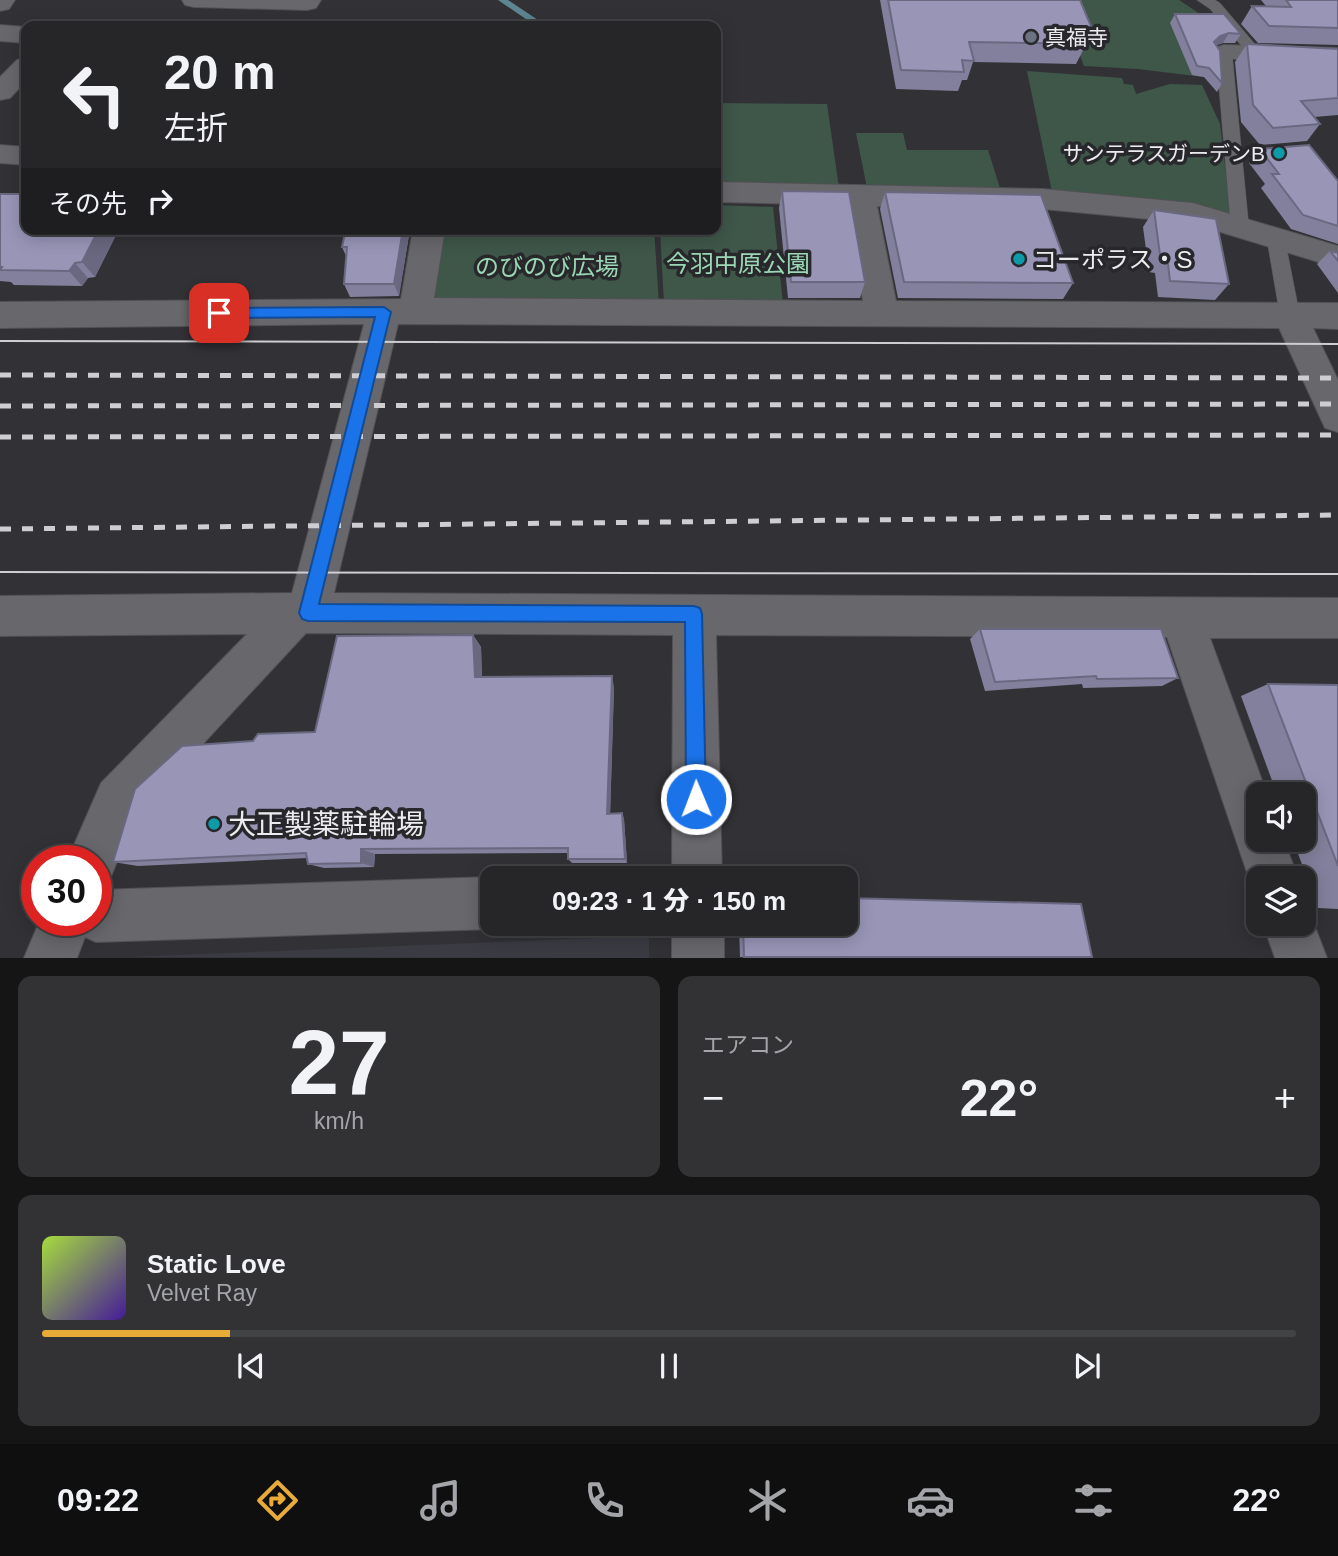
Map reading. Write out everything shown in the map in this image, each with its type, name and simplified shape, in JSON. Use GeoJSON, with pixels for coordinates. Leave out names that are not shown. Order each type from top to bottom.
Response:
{"type":"FeatureCollection","features":[{"type":"Feature","properties":{"kind":"street"},"geometry":{"type":"LineString","coordinates":[[194,0],[307,3],[309,0]]}},
{"type":"Feature","properties":{"kind":"street"},"geometry":{"type":"LineString","coordinates":[[0,33],[21,35]]}},
{"type":"Feature","properties":{"kind":"street"},"geometry":{"type":"LineString","coordinates":[[1224,53],[1338,57]]}},
{"type":"Feature","properties":{"kind":"street"},"geometry":{"type":"LineString","coordinates":[[0,92],[21,71]]}},
{"type":"Feature","properties":{"kind":"street"},"geometry":{"type":"LineString","coordinates":[[0,154],[21,156]]}},
{"type":"Feature","properties":{"kind":"street"},"geometry":{"type":"LineString","coordinates":[[721,192],[1043,199],[1193,213],[1338,257]]}},
{"type":"Feature","properties":{"kind":"street"},"geometry":{"type":"LineString","coordinates":[[860,195],[882,314]]}},
{"type":"Feature","properties":{"kind":"street"},"geometry":{"type":"LineString","coordinates":[[99,845],[118,800],[302,613],[427,235]]}},
{"type":"Feature","properties":{"kind":"street"},"geometry":{"type":"LineString","coordinates":[[0,315],[400,312],[1338,316]]}},
{"type":"Feature","properties":{"kind":"street"},"geometry":{"type":"LineString","coordinates":[[1290,316],[1338,417]]}},
{"type":"Feature","properties":{"kind":"street"},"geometry":{"type":"LineString","coordinates":[[0,616],[302,613],[1338,618]]}},
{"type":"Feature","properties":{"kind":"street"},"geometry":{"type":"LineString","coordinates":[[694,614],[697,866]]}},
{"type":"Feature","properties":{"kind":"street"},"geometry":{"type":"LineString","coordinates":[[1181,616],[1246,802]]}},
{"type":"Feature","properties":{"kind":"street"},"geometry":{"type":"LineString","coordinates":[[112,915],[480,903]]}},
{"type":"Feature","properties":{"kind":"street"},"geometry":{"type":"LineString","coordinates":[[50,957],[59,936]]}},
{"type":"Feature","properties":{"kind":"street"},"geometry":{"type":"LineString","coordinates":[[698,936],[698,957]]}},
{"type":"Feature","properties":{"kind":"street"},"geometry":{"type":"LineString","coordinates":[[1293,936],[1301,957]]}},
{"type":"Feature","properties":{"kind":"lane"},"geometry":{"type":"LineString","coordinates":[[1204,0],[1215,6],[1255,53]]}},
{"type":"Feature","properties":{"kind":"lane"},"geometry":{"type":"LineString","coordinates":[[1224,53],[1240,228]]}},
{"type":"Feature","properties":{"kind":"lane"},"geometry":{"type":"LineString","coordinates":[[1276,240],[1290,316]]}},
{"type":"Feature","properties":{"kind":"shaded area"},"geometry":{"type":"Polygon","coordinates":[[[649,936],[649,958],[130,957],[649,936]]]}},
{"type":"Feature","properties":{"kind":"green space"},"geometry":{"type":"Polygon","coordinates":[[[1055,0],[1179,0],[1212,22],[1220,79],[1138,69],[1084,66],[1064,14],[1055,0]]]}},
{"type":"Feature","properties":{"kind":"green space"},"geometry":{"type":"Polygon","coordinates":[[[1027,71],[1122,78],[1124,84],[1133,85],[1136,94],[1170,84],[1202,85],[1220,124],[1231,216],[1052,192],[1027,71]]]}},
{"type":"Feature","properties":{"kind":"green space"},"geometry":{"type":"Polygon","coordinates":[[[721,103],[827,104],[839,188],[721,186],[721,103]]]}},
{"type":"Feature","properties":{"kind":"green space"},"geometry":{"type":"Polygon","coordinates":[[[856,133],[903,133],[907,150],[988,150],[1000,188],[867,188],[856,133]]]}},
{"type":"Feature","properties":{"kind":"green space","name":"今羽中原公園"},"geometry":{"type":"Polygon","coordinates":[[[721,205],[773,207],[783,304],[664,304],[660,235],[721,235],[721,205]]]}},
{"type":"Feature","properties":{"kind":"green space","name":"のびのび広場"},"geometry":{"type":"Polygon","coordinates":[[[443,235],[654,235],[659,304],[432,303],[443,235]]]}},
{"type":"Feature","properties":{"kind":"building"},"geometry":{"type":"Polygon","coordinates":[[[888,0],[1080,0],[1093,31],[1081,31],[1085,44],[969,42],[974,61],[962,60],[964,72],[901,70],[888,0]]]}},
{"type":"Feature","properties":{"kind":"building"},"geometry":{"type":"Polygon","coordinates":[[[1286,0],[1338,0],[1338,28],[1269,26],[1252,6],[1291,7],[1286,0]]]}},
{"type":"Feature","properties":{"kind":"building"},"geometry":{"type":"Polygon","coordinates":[[[1175,14],[1224,14],[1241,34],[1229,33],[1214,42],[1220,51],[1222,83],[1209,68],[1197,66],[1175,14]]]}},
{"type":"Feature","properties":{"kind":"building"},"geometry":{"type":"Polygon","coordinates":[[[1247,44],[1338,49],[1338,98],[1301,101],[1320,124],[1273,128],[1253,105],[1247,44]]]}},
{"type":"Feature","properties":{"kind":"building"},"geometry":{"type":"Polygon","coordinates":[[[1309,145],[1338,181],[1338,226],[1303,215],[1272,174],[1279,174],[1260,149],[1309,145]]]}},
{"type":"Feature","properties":{"kind":"building"},"geometry":{"type":"Polygon","coordinates":[[[782,191],[849,192],[865,282],[791,282],[782,191]]]}},
{"type":"Feature","properties":{"kind":"building"},"geometry":{"type":"Polygon","coordinates":[[[885,192],[1041,195],[1073,283],[904,282],[885,192]]]}},
{"type":"Feature","properties":{"kind":"building"},"geometry":{"type":"Polygon","coordinates":[[[0,194],[21,194],[21,235],[96,235],[82,262],[75,263],[69,271],[0,270],[0,194]]]}},
{"type":"Feature","properties":{"kind":"building"},"geometry":{"type":"Polygon","coordinates":[[[1154,210],[1216,219],[1229,284],[1170,281],[1167,256],[1160,255],[1154,210]]]}},
{"type":"Feature","properties":{"kind":"building"},"geometry":{"type":"Polygon","coordinates":[[[345,235],[402,235],[394,284],[344,284],[347,247],[342,247],[345,235]]]}},
{"type":"Feature","properties":{"kind":"building"},"geometry":{"type":"Polygon","coordinates":[[[1330,251],[1338,253],[1338,261],[1330,251]]]}},
{"type":"Feature","properties":{"kind":"building"},"geometry":{"type":"Polygon","coordinates":[[[980,629],[1161,629],[1178,678],[1097,679],[1096,676],[995,682],[980,629]]]}},
{"type":"Feature","properties":{"kind":"building"},"geometry":{"type":"Polygon","coordinates":[[[473,635],[475,677],[612,676],[607,814],[622,813],[625,859],[568,859],[568,848],[361,849],[361,863],[308,864],[306,853],[113,862],[135,789],[182,746],[253,741],[258,734],[315,732],[337,636],[473,635]]]}},
{"type":"Feature","properties":{"kind":"building"},"geometry":{"type":"Polygon","coordinates":[[[1268,684],[1338,685],[1338,866],[1316,809],[1316,782],[1306,782],[1268,684]]]}},
{"type":"Feature","properties":{"kind":"building"},"geometry":{"type":"Polygon","coordinates":[[[858,898],[1081,904],[1092,957],[744,957],[743,936],[858,936],[858,898]]]}},
{"type":"Feature","properties":{"kind":"waterway"},"geometry":{"type":"LineString","coordinates":[[502,0],[534,21]]}},
{"type":"Feature","properties":{"kind":"tram line"},"geometry":{"type":"LineString","coordinates":[[0,341],[1338,344]]}},
{"type":"Feature","properties":{"kind":"tram line"},"geometry":{"type":"LineString","coordinates":[[0,572],[1338,574]]}},
{"type":"Feature","properties":{"kind":"railway"},"geometry":{"type":"LineString","coordinates":[[0,375],[1338,378]]}},
{"type":"Feature","properties":{"kind":"railway"},"geometry":{"type":"LineString","coordinates":[[0,406],[1338,404]]}},
{"type":"Feature","properties":{"kind":"railway"},"geometry":{"type":"LineString","coordinates":[[0,437],[1338,435]]}},
{"type":"Feature","properties":{"kind":"railway"},"geometry":{"type":"LineString","coordinates":[[0,529],[1338,515]]}},
{"type":"Feature","properties":{"kind":"place","name":"真福寺"},"geometry":{"type":"Point","coordinates":[1031,37]}},
{"type":"Feature","properties":{"kind":"place","name":"サンテラスガーデンB"},"geometry":{"type":"Point","coordinates":[1279,153]}},
{"type":"Feature","properties":{"kind":"place","name":"コーポラス・S"},"geometry":{"type":"Point","coordinates":[1019,259]}},
{"type":"Feature","properties":{"kind":"place","name":"大正製薬駐輪場"},"geometry":{"type":"Point","coordinates":[214,824]}},
{"type":"Feature","properties":{"kind":"route"},"geometry":{"type":"LineString","coordinates":[[219,313],[384,312],[308,613],[694,614],[696,799]]}}]}
